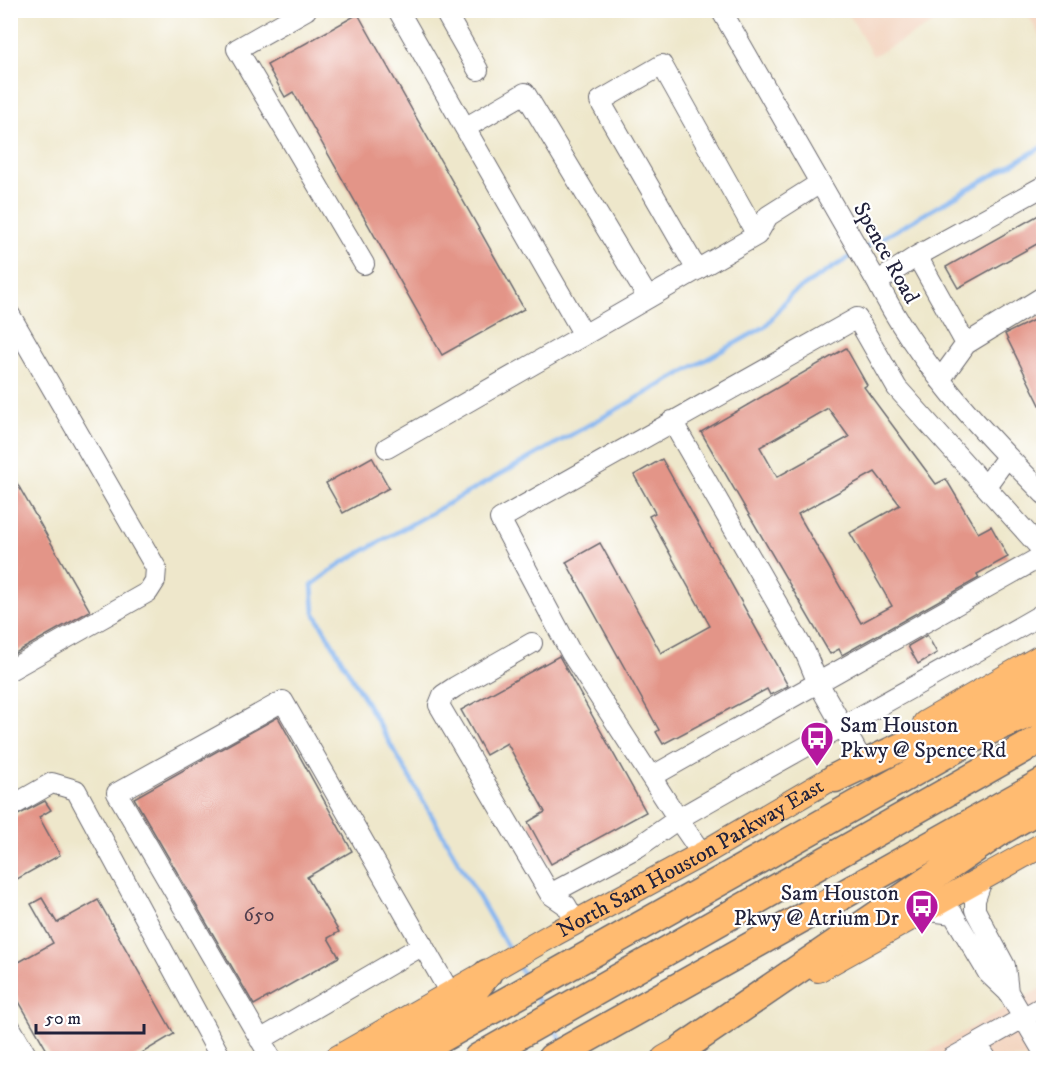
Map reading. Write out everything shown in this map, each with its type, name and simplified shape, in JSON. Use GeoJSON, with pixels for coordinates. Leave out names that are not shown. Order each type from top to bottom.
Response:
{"type":"FeatureCollection","features":[{"type":"Feature","properties":{"kind":"highway"},"geometry":{"type":"LineString","coordinates":[[835,778],[1044,680]]}},
{"type":"Feature","properties":{"kind":"highway"},"geometry":{"type":"LineString","coordinates":[[406,1059],[983,733],[1044,707]]}},
{"type":"Feature","properties":{"kind":"highway"},"geometry":{"type":"LineString","coordinates":[[478,1059],[1044,737]]}},
{"type":"Feature","properties":{"kind":"highway"},"geometry":{"type":"LineString","coordinates":[[552,1059],[1044,782]]}},
{"type":"Feature","properties":{"kind":"highway"},"geometry":{"type":"LineString","coordinates":[[674,1053],[1002,830],[1044,806]]}},
{"type":"Feature","properties":{"kind":"highway"},"geometry":{"type":"LineString","coordinates":[[379,1059],[462,1005],[487,974]]}},
{"type":"Feature","properties":{"kind":"main road","name":"North Sam Houston Parkway East"},"geometry":{"type":"LineString","coordinates":[[337,1059],[576,922],[702,855],[835,778],[861,759],[1044,655]]}},
{"type":"Feature","properties":{"kind":"main road"},"geometry":{"type":"LineString","coordinates":[[674,1053],[922,910],[1044,844]]}},
{"type":"Feature","properties":{"kind":"street"},"geometry":{"type":"LineString","coordinates":[[306,10],[237,49],[364,264]]}},
{"type":"Feature","properties":{"kind":"street"},"geometry":{"type":"LineString","coordinates":[[398,10],[584,335]]}},
{"type":"Feature","properties":{"kind":"street"},"geometry":{"type":"LineString","coordinates":[[444,10],[478,70]]}},
{"type":"Feature","properties":{"kind":"street","name":"Spence Road"},"geometry":{"type":"LineString","coordinates":[[720,10],[851,237],[899,326],[940,380],[1007,457],[1044,494]]}},
{"type":"Feature","properties":{"kind":"street"},"geometry":{"type":"LineString","coordinates":[[697,270],[600,101],[662,64],[757,235]]}},
{"type":"Feature","properties":{"kind":"street"},"geometry":{"type":"LineString","coordinates":[[465,128],[525,93],[648,298]]}},
{"type":"Feature","properties":{"kind":"street"},"geometry":{"type":"LineString","coordinates":[[387,448],[757,235],[768,216],[820,183]]}},
{"type":"Feature","properties":{"kind":"street"},"geometry":{"type":"LineString","coordinates":[[873,276],[917,256],[1044,186]]}},
{"type":"Feature","properties":{"kind":"street"},"geometry":{"type":"LineString","coordinates":[[917,256],[966,344]]}},
{"type":"Feature","properties":{"kind":"street"},"geometry":{"type":"LineString","coordinates":[[940,380],[966,344],[1041,298]]}},
{"type":"Feature","properties":{"kind":"street"},"geometry":{"type":"LineString","coordinates":[[10,315],[156,568],[155,581],[148,592],[10,670]]}},
{"type":"Feature","properties":{"kind":"street"},"geometry":{"type":"LineString","coordinates":[[651,777],[1044,553],[897,388],[857,318],[500,519],[571,652],[651,777],[678,819],[702,855]]}},
{"type":"Feature","properties":{"kind":"street"},"geometry":{"type":"LineString","coordinates":[[672,422],[805,652],[817,681],[861,759]]}},
{"type":"Feature","properties":{"kind":"street"},"geometry":{"type":"LineString","coordinates":[[986,486],[1007,457]]}},
{"type":"Feature","properties":{"kind":"street"},"geometry":{"type":"LineString","coordinates":[[550,894],[638,848],[678,819],[842,724],[909,691],[1044,613]]}},
{"type":"Feature","properties":{"kind":"street"},"geometry":{"type":"LineString","coordinates":[[532,643],[455,687],[443,695],[439,705],[550,894],[566,905],[576,922]]}},
{"type":"Feature","properties":{"kind":"street"},"geometry":{"type":"LineString","coordinates":[[271,1059],[117,793],[283,701],[450,993]]}},
{"type":"Feature","properties":{"kind":"street"},"geometry":{"type":"LineString","coordinates":[[10,807],[52,783],[76,790],[221,1059]]}},
{"type":"Feature","properties":{"kind":"street"},"geometry":{"type":"LineString","coordinates":[[983,877],[975,900],[975,910],[1005,966],[1008,992]]}},
{"type":"Feature","properties":{"kind":"street"},"geometry":{"type":"LineString","coordinates":[[922,910],[953,914],[988,972],[1008,992],[1044,1053]]}},
{"type":"Feature","properties":{"kind":"street"},"geometry":{"type":"LineString","coordinates":[[260,1040],[423,945]]}},
{"type":"Feature","properties":{"kind":"street"},"geometry":{"type":"LineString","coordinates":[[952,1059],[982,1051],[1023,1017],[1044,1006]]}},
{"type":"Feature","properties":{"kind":"street"},"geometry":{"type":"LineString","coordinates":[[10,1027],[28,1059]]}},
{"type":"Feature","properties":{"kind":"shaded area"},"geometry":{"type":"Polygon","coordinates":[[[847,11],[956,11],[873,56],[847,11]]]}},
{"type":"Feature","properties":{"kind":"shaded area"},"geometry":{"type":"Polygon","coordinates":[[[1026,11],[1043,11],[1043,42],[1026,11]]]}},
{"type":"Feature","properties":{"kind":"shaded area"},"geometry":{"type":"Polygon","coordinates":[[[1043,987],[1043,1058],[917,1058],[1043,987]]]}},
{"type":"Feature","properties":{"kind":"building"},"geometry":{"type":"Polygon","coordinates":[[[358,14],[524,309],[442,355],[293,92],[285,97],[267,65],[358,14]]]}},
{"type":"Feature","properties":{"kind":"building"},"geometry":{"type":"Polygon","coordinates":[[[1044,212],[1044,240],[958,288],[946,267],[1044,212]]]}},
{"type":"Feature","properties":{"kind":"building"},"geometry":{"type":"Polygon","coordinates":[[[1044,315],[1044,413],[1005,334],[1044,315]]]}},
{"type":"Feature","properties":{"kind":"building"},"geometry":{"type":"Polygon","coordinates":[[[846,348],[867,385],[864,387],[936,484],[946,479],[978,533],[991,526],[1008,557],[977,574],[979,578],[842,655],[839,649],[830,654],[701,432],[846,348]],[[828,408],[760,447],[777,477],[849,437],[828,408]],[[875,472],[798,514],[861,623],[892,606],[850,533],[900,505],[875,472]]]}},
{"type":"Feature","properties":{"kind":"building"},"geometry":{"type":"Polygon","coordinates":[[[372,457],[389,488],[343,513],[326,483],[372,457]]]}},
{"type":"Feature","properties":{"kind":"building"},"geometry":{"type":"Polygon","coordinates":[[[662,459],[788,686],[770,695],[767,689],[663,744],[656,732],[659,730],[566,562],[600,543],[661,653],[710,626],[649,516],[655,513],[634,475],[662,459]]]}},
{"type":"Feature","properties":{"kind":"building"},"geometry":{"type":"Polygon","coordinates":[[[10,471],[90,611],[10,656],[10,471]]]}},
{"type":"Feature","properties":{"kind":"building"},"geometry":{"type":"Polygon","coordinates":[[[927,635],[937,653],[918,664],[908,646],[927,635]]]}},
{"type":"Feature","properties":{"kind":"building"},"geometry":{"type":"Polygon","coordinates":[[[559,656],[646,812],[551,864],[528,822],[545,812],[507,743],[486,755],[461,710],[559,656]]]}},
{"type":"Feature","properties":{"kind":"building"},"geometry":{"type":"Polygon","coordinates":[[[278,717],[352,851],[307,877],[339,932],[328,938],[339,957],[254,1005],[134,798],[278,717]]]}},
{"type":"Feature","properties":{"kind":"building"},"geometry":{"type":"Polygon","coordinates":[[[45,801],[51,810],[39,817],[60,855],[10,883],[10,819],[45,801]]]}},
{"type":"Feature","properties":{"kind":"building"},"geometry":{"type":"Polygon","coordinates":[[[42,898],[57,923],[98,900],[174,1034],[132,1059],[52,1059],[10,986],[10,967],[53,943],[31,904],[42,898]]]}},
{"type":"Feature","properties":{"kind":"waterway"},"geometry":{"type":"LineString","coordinates":[[863,249],[1044,146]]}},
{"type":"Feature","properties":{"kind":"waterway"},"geometry":{"type":"LineString","coordinates":[[510,951],[314,612],[312,585],[340,564],[766,326],[791,294],[856,253]]}},
{"type":"Feature","properties":{"kind":"waterway"},"geometry":{"type":"LineString","coordinates":[[517,964],[527,980]]}},
{"type":"Feature","properties":{"kind":"waterway"},"geometry":{"type":"LineString","coordinates":[[535,995],[544,1011]]}},
{"type":"Feature","properties":{"kind":"waterway"},"geometry":{"type":"LineString","coordinates":[[553,1026],[562,1042]]}},
{"type":"Feature","properties":{"kind":"place","name":"Sam Houston Pkwy @ Spence Rd"},"geometry":{"type":"Point","coordinates":[817,767]}},
{"type":"Feature","properties":{"kind":"place","name":"Sam Houston Pkwy @ Atrium Dr"},"geometry":{"type":"Point","coordinates":[922,935]}}]}
